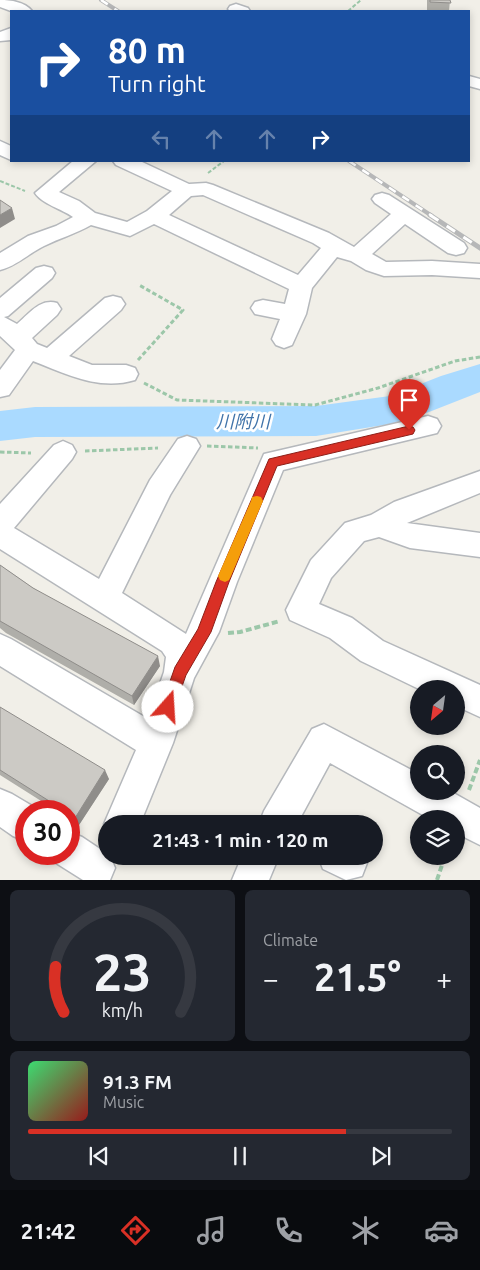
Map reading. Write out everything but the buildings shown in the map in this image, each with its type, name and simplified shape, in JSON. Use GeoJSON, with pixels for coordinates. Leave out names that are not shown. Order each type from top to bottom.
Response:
{"type":"FeatureCollection","features":[{"type":"Feature","properties":{"kind":"street"},"geometry":{"type":"LineString","coordinates":[[0,1],[22,10]]}},
{"type":"Feature","properties":{"kind":"street"},"geometry":{"type":"LineString","coordinates":[[85,162],[44,193],[72,206],[88,218],[130,229],[154,216],[186,190]]}},
{"type":"Feature","properties":{"kind":"street"},"geometry":{"type":"LineString","coordinates":[[126,162],[186,190],[206,189],[321,238],[344,252],[358,255],[374,265],[383,275],[432,268],[473,274]]}},
{"type":"Feature","properties":{"kind":"street"},"geometry":{"type":"LineString","coordinates":[[382,199],[456,248]]}},
{"type":"Feature","properties":{"kind":"street"},"geometry":{"type":"LineString","coordinates":[[358,255],[404,214]]}},
{"type":"Feature","properties":{"kind":"street"},"geometry":{"type":"LineString","coordinates":[[154,216],[301,286]]}},
{"type":"Feature","properties":{"kind":"street"},"geometry":{"type":"LineString","coordinates":[[0,264],[36,241],[88,218]]}},
{"type":"Feature","properties":{"kind":"street"},"geometry":{"type":"LineString","coordinates":[[284,339],[294,314],[301,286],[334,246]]}},
{"type":"Feature","properties":{"kind":"street"},"geometry":{"type":"LineString","coordinates":[[0,310],[44,273]]}},
{"type":"Feature","properties":{"kind":"street"},"geometry":{"type":"LineString","coordinates":[[51,358],[113,304]]}},
{"type":"Feature","properties":{"kind":"street"},"geometry":{"type":"LineString","coordinates":[[263,308],[294,314]]}},
{"type":"Feature","properties":{"kind":"street"},"geometry":{"type":"LineString","coordinates":[[0,388],[15,337],[49,309]]}},
{"type":"Feature","properties":{"kind":"street"},"geometry":{"type":"LineString","coordinates":[[15,337],[51,358],[90,374],[126,374]]}},
{"type":"Feature","properties":{"kind":"street"},"geometry":{"type":"LineString","coordinates":[[126,815],[156,743],[180,672],[204,632],[222,582],[273,462],[428,426]]}},
{"type":"Feature","properties":{"kind":"street"},"geometry":{"type":"LineString","coordinates":[[105,598],[160,488],[187,446]]}},
{"type":"Feature","properties":{"kind":"street"},"geometry":{"type":"LineString","coordinates":[[0,524],[63,452]]}},
{"type":"Feature","properties":{"kind":"street"},"geometry":{"type":"LineString","coordinates":[[434,680],[372,651],[341,628],[301,610],[321,569],[355,532],[379,525],[404,510],[480,482]]}},
{"type":"Feature","properties":{"kind":"street"},"geometry":{"type":"LineString","coordinates":[[379,525],[410,536],[480,545]]}},
{"type":"Feature","properties":{"kind":"street"},"geometry":{"type":"LineString","coordinates":[[0,534],[173,641],[182,654],[180,672]]}},
{"type":"Feature","properties":{"kind":"street"},"geometry":{"type":"LineString","coordinates":[[0,648],[156,743]]}},
{"type":"Feature","properties":{"kind":"street"},"geometry":{"type":"LineString","coordinates":[[465,694],[480,701]]}},
{"type":"Feature","properties":{"kind":"street"},"geometry":{"type":"LineString","coordinates":[[282,815],[324,741],[480,827]]}},
{"type":"Feature","properties":{"kind":"street"},"geometry":{"type":"LineString","coordinates":[[0,806],[15,816]]}},
{"type":"Feature","properties":{"kind":"street"},"geometry":{"type":"LineString","coordinates":[[250,880],[257,865]]}},
{"type":"Feature","properties":{"kind":"path"},"geometry":{"type":"LineString","coordinates":[[349,10],[361,0]]}},
{"type":"Feature","properties":{"kind":"path"},"geometry":{"type":"LineString","coordinates":[[0,181],[36,195],[44,193]]}},
{"type":"Feature","properties":{"kind":"path"},"geometry":{"type":"LineString","coordinates":[[139,285],[182,310],[126,374],[177,400],[315,405],[378,388],[455,361],[480,357]]}},
{"type":"Feature","properties":{"kind":"path"},"geometry":{"type":"LineString","coordinates":[[0,452],[23,454],[214,445],[260,448],[295,457]]}},
{"type":"Feature","properties":{"kind":"path"},"geometry":{"type":"LineString","coordinates":[[204,632],[240,632],[278,622],[301,610]]}},
{"type":"Feature","properties":{"kind":"path"},"geometry":{"type":"LineString","coordinates":[[437,880],[442,865]]}},
{"type":"Feature","properties":{"kind":"waterway","name":"川附川"},"geometry":{"type":"LineString","coordinates":[[0,426],[35,422],[316,421],[390,410],[480,378]]}},
{"type":"Feature","properties":{"kind":"railway"},"geometry":{"type":"LineString","coordinates":[[101,0],[116,10]]}},
{"type":"Feature","properties":{"kind":"railway"},"geometry":{"type":"LineString","coordinates":[[351,162],[432,216]]}},
{"type":"Feature","properties":{"kind":"railway"},"geometry":{"type":"LineString","coordinates":[[430,215],[480,248]]}},
{"type":"Feature","properties":{"kind":"slow traffic"},"geometry":{"type":"LineString","coordinates":[[225,576],[257,501]]}},
{"type":"Feature","properties":{"kind":"route"},"geometry":{"type":"LineString","coordinates":[[168,707],[180,672],[204,632],[222,582],[273,462],[409,430]]}}]}
